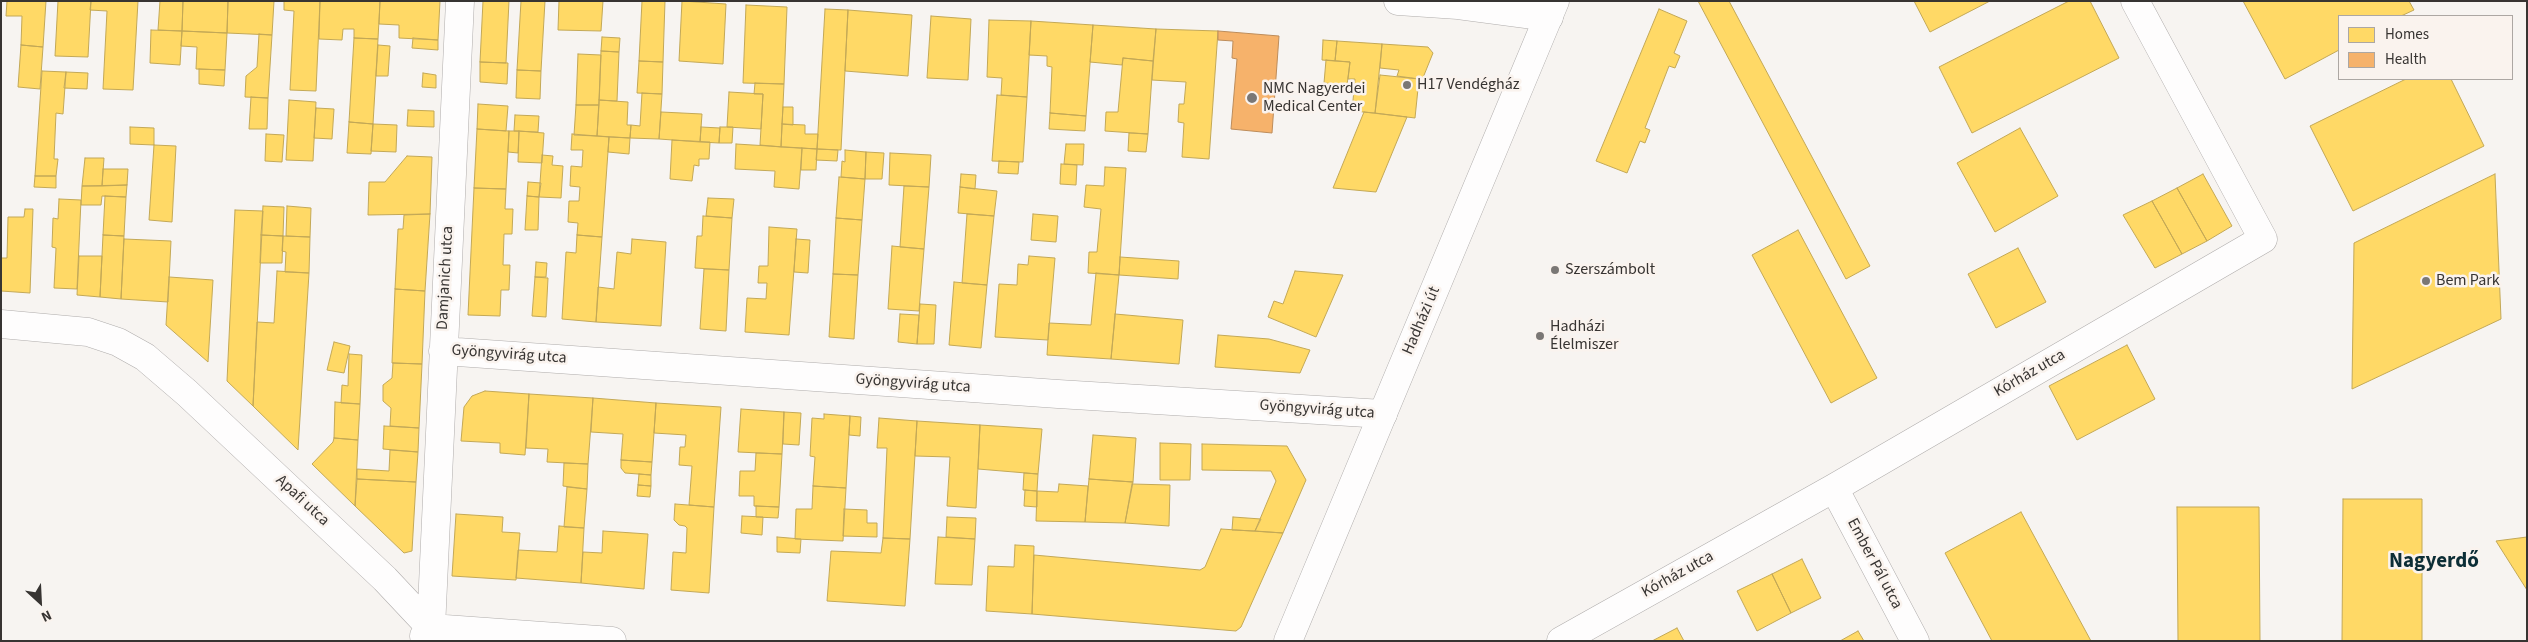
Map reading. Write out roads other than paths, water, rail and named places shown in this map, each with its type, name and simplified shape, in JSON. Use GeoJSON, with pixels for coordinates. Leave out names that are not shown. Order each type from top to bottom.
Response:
{"type":"FeatureCollection","features":[{"type":"Feature","properties":{"kind":"street","name":"Damjanich utca"},"geometry":{"type":"LineString","coordinates":[[425,634],[443,351],[460,1]]}},
{"type":"Feature","properties":{"kind":"street"},"geometry":{"type":"LineString","coordinates":[[1398,1],[1552,9]]}},
{"type":"Feature","properties":{"kind":"street","name":"Kórház utca"},"geometry":{"type":"LineString","coordinates":[[1561,641],[1834,488],[2263,239],[2135,1]]}},
{"type":"Feature","properties":{"kind":"street","name":"Hadházi út"},"geometry":{"type":"LineString","coordinates":[[1288,641],[1552,9]]}},
{"type":"Feature","properties":{"kind":"street","name":"Apafi utca"},"geometry":{"type":"LineString","coordinates":[[1,324],[88,332],[118,342],[145,356],[385,579],[425,634]]}},
{"type":"Feature","properties":{"kind":"street","name":"Gyöngyvirág utca"},"geometry":{"type":"LineString","coordinates":[[443,351],[1058,394],[1383,414]]}},
{"type":"Feature","properties":{"kind":"street","name":"Ember Pál utca"},"geometry":{"type":"LineString","coordinates":[[1834,488],[1915,641]]}},
{"type":"Feature","properties":{"kind":"street"},"geometry":{"type":"LineString","coordinates":[[425,634],[612,641]]}},
{"type":"Feature","properties":{"kind":"place","name":"H17 Vendégház"},"geometry":{"type":"Point","coordinates":[1407,85]}},
{"type":"Feature","properties":{"kind":"place","name":"NMC Nagyerdei Medical Center"},"geometry":{"type":"Point","coordinates":[1252,98]}},
{"type":"Feature","properties":{"kind":"place","name":"Szerszámbolt"},"geometry":{"type":"Point","coordinates":[1555,270]}},
{"type":"Feature","properties":{"kind":"place","name":"Bem Park"},"geometry":{"type":"Point","coordinates":[2426,281]}},
{"type":"Feature","properties":{"kind":"place","name":"Hadházi Élelmiszer"},"geometry":{"type":"Point","coordinates":[1540,336]}},
{"type":"Feature","properties":{"kind":"district","name":"Nagyerdő"},"geometry":{"type":"Point","coordinates":[2434,562]}}]}
